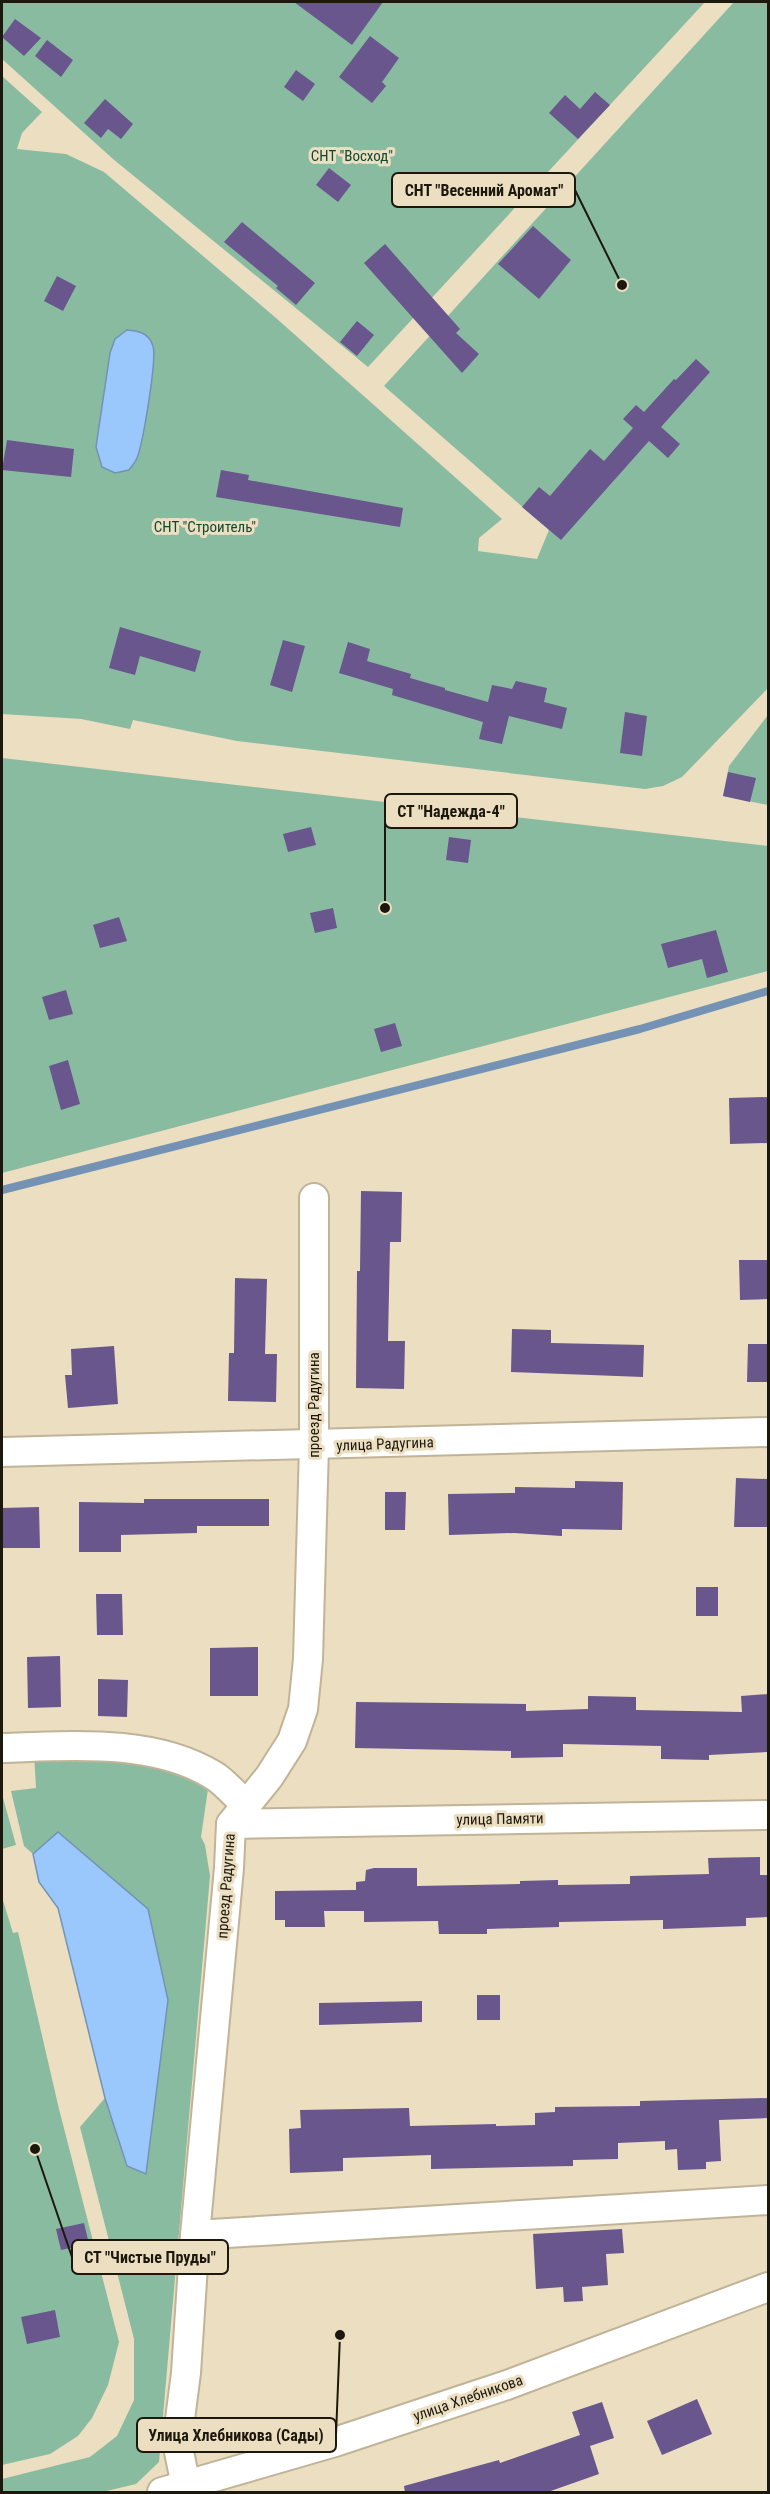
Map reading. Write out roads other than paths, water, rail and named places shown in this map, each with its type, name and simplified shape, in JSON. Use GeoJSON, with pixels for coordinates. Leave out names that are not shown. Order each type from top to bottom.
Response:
{"type":"FeatureCollection","features":[{"type":"Feature","properties":{"kind":"street","name":"проезд Радугина"},"geometry":{"type":"LineString","coordinates":[[174,2489],[229,1868],[239,1815],[269,1777],[292,1741],[303,1709],[308,1659],[314,1446],[314,1198]]}},
{"type":"Feature","properties":{"kind":"street","name":"улица Радугина"},"geometry":{"type":"LineString","coordinates":[[2,1452],[314,1446],[768,1432]]}},
{"type":"Feature","properties":{"kind":"street"},"geometry":{"type":"LineString","coordinates":[[2,1748],[89,1745],[139,1750],[188,1763],[215,1775],[239,1815]]}},
{"type":"Feature","properties":{"kind":"street","name":"улица Памяти"},"geometry":{"type":"LineString","coordinates":[[239,1815],[768,1815]]}},
{"type":"Feature","properties":{"kind":"street"},"geometry":{"type":"LineString","coordinates":[[195,2235],[768,2199]]}},
{"type":"Feature","properties":{"kind":"street","name":"улица Хлебникова"},"geometry":{"type":"LineString","coordinates":[[174,2489],[335,2442],[507,2385],[768,2287]]}},
{"type":"Feature","properties":{"kind":"water"},"geometry":{"type":"Polygon","coordinates":[[[127,330],[139,332],[149,338],[153,346],[153,367],[146,419],[137,458],[129,470],[115,473],[102,467],[96,447],[110,353],[115,339],[127,330]]]}},
{"type":"Feature","properties":{"kind":"water"},"geometry":{"type":"Polygon","coordinates":[[[58,1832],[148,1909],[168,2000],[146,2174],[127,2166],[105,2098],[58,1908],[39,1882],[33,1854],[58,1832]]]}},
{"type":"Feature","properties":{"kind":"waterway"},"geometry":{"type":"LineString","coordinates":[[2,1190],[640,1029],[768,991]]}},
{"type":"Feature","properties":{"kind":"place","name":"СНТ \"Весенний Аромат\""},"geometry":{"type":"Point","coordinates":[622,285]}},
{"type":"Feature","properties":{"kind":"place","name":"СТ \"Надежда-4\""},"geometry":{"type":"Point","coordinates":[385,908]}},
{"type":"Feature","properties":{"kind":"place","name":"СТ \"Чистые Пруды\""},"geometry":{"type":"Point","coordinates":[35,2149]}},
{"type":"Feature","properties":{"kind":"place","name":"Улица Хлебникова (Сады)"},"geometry":{"type":"Point","coordinates":[340,2335]}},
{"type":"Feature","properties":{"kind":"park label","name":"СНТ \"Восход\""},"geometry":{"type":"Point","coordinates":[352,156]}},
{"type":"Feature","properties":{"kind":"park label","name":"СНТ \"Строитель\""},"geometry":{"type":"Point","coordinates":[205,527]}}]}
